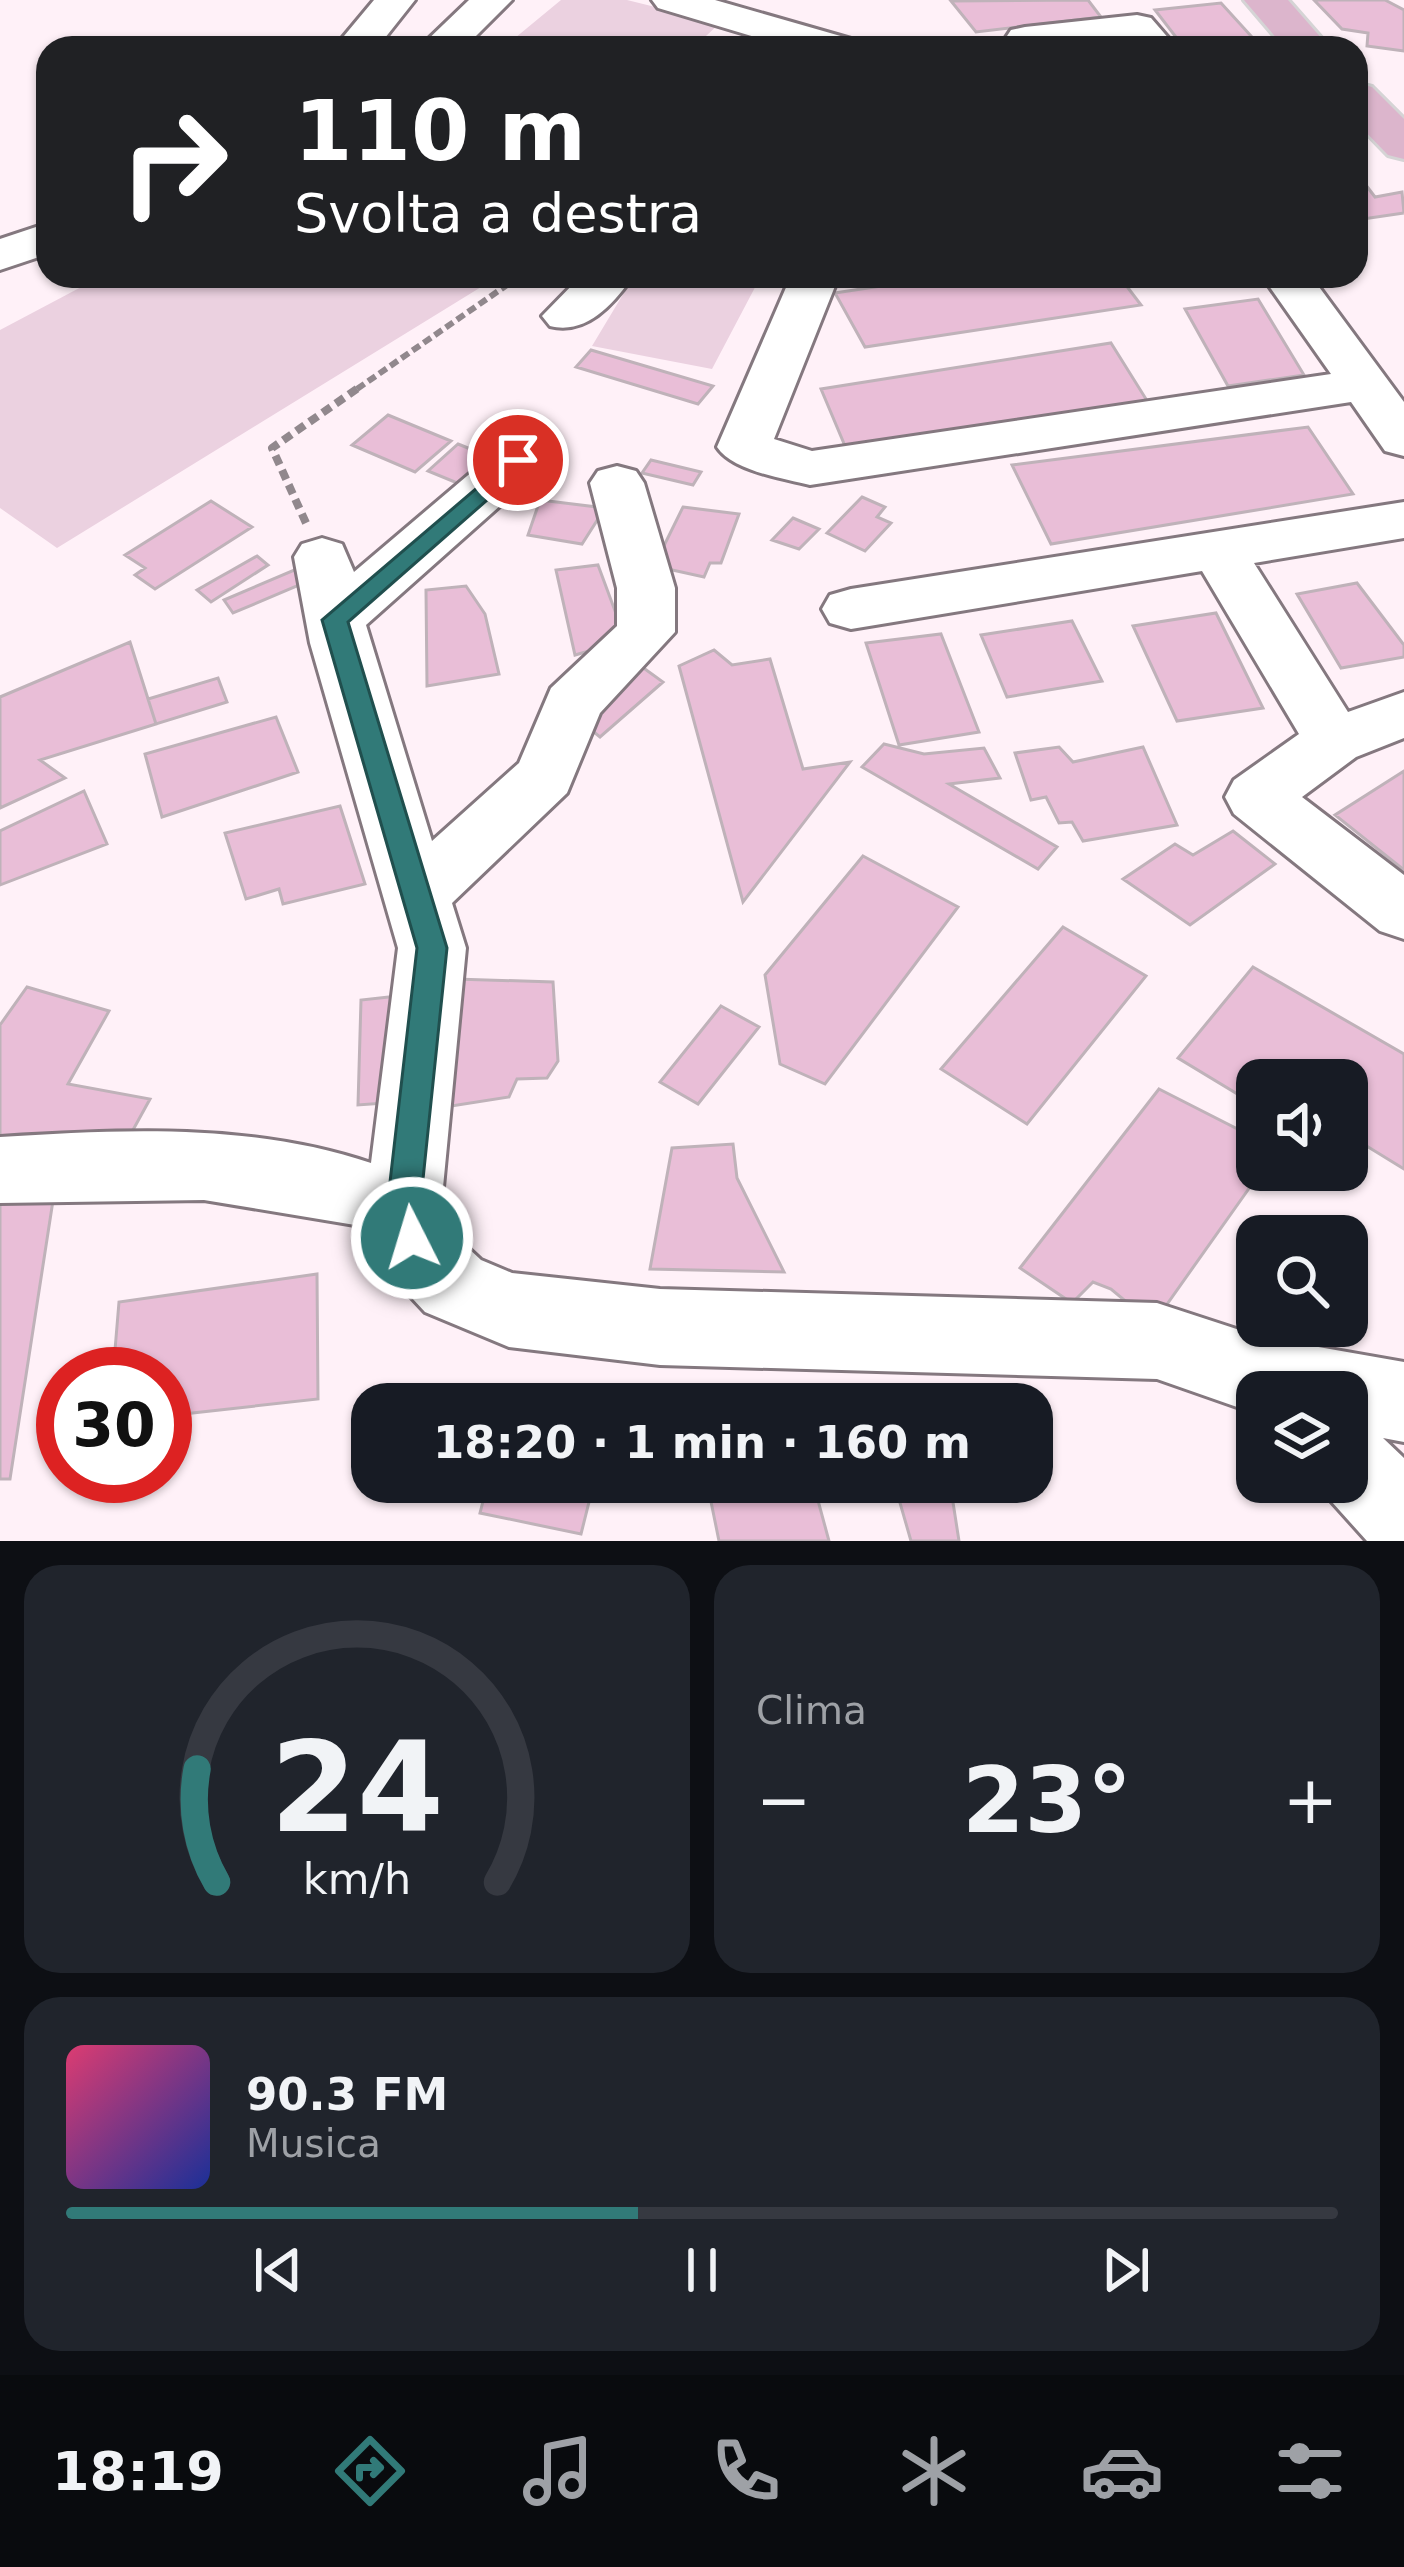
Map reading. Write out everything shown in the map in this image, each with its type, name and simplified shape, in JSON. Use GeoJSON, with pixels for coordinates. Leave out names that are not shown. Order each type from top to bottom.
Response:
{"type":"FeatureCollection","features":[{"type":"Feature","properties":{"kind":"main road"},"geometry":{"type":"LineString","coordinates":[[1265,0],[1297,36]]}},
{"type":"Feature","properties":{"kind":"main road"},"geometry":{"type":"LineString","coordinates":[[1368,108],[1404,145]]}},
{"type":"Feature","properties":{"kind":"street"},"geometry":{"type":"LineString","coordinates":[[365,36],[395,0]]}},
{"type":"Feature","properties":{"kind":"street"},"geometry":{"type":"LineString","coordinates":[[453,36],[492,0]]}},
{"type":"Feature","properties":{"kind":"street"},"geometry":{"type":"LineString","coordinates":[[672,0],[795,36]]}},
{"type":"Feature","properties":{"kind":"street"},"geometry":{"type":"LineString","coordinates":[[1053,36],[1137,27],[1145,36]]}},
{"type":"Feature","properties":{"kind":"street"},"geometry":{"type":"LineString","coordinates":[[0,256],[36,242]]}},
{"type":"Feature","properties":{"kind":"street"},"geometry":{"type":"LineString","coordinates":[[567,316],[596,288]]}},
{"type":"Feature","properties":{"kind":"street"},"geometry":{"type":"LineString","coordinates":[[810,288],[744,447],[810,468],[1169,410],[1365,385]]}},
{"type":"Feature","properties":{"kind":"street"},"geometry":{"type":"LineString","coordinates":[[1295,288],[1404,439]]}},
{"type":"Feature","properties":{"kind":"street"},"geometry":{"type":"LineString","coordinates":[[518,460],[328,589],[432,948],[403,1208],[418,1248],[453,1286],[509,1310],[660,1327],[1157,1341],[1236,1371]]}},
{"type":"Feature","properties":{"kind":"street"},"geometry":{"type":"LineString","coordinates":[[417,895],[545,776],[573,704],[646,632],[646,588],[617,483]]}},
{"type":"Feature","properties":{"kind":"street"},"geometry":{"type":"LineString","coordinates":[[851,609],[1404,520]]}},
{"type":"Feature","properties":{"kind":"street"},"geometry":{"type":"LineString","coordinates":[[1218,551],[1334,741]]}},
{"type":"Feature","properties":{"kind":"street"},"geometry":{"type":"LineString","coordinates":[[1404,714],[1334,741],[1257,796],[1404,912]]}},
{"type":"Feature","properties":{"kind":"street"},"geometry":{"type":"LineString","coordinates":[[0,1170],[118,1161],[344,1184],[403,1208]]}},
{"type":"Feature","properties":{"kind":"street"},"geometry":{"type":"LineString","coordinates":[[1368,1396],[1404,1402]]}},
{"type":"Feature","properties":{"kind":"street"},"geometry":{"type":"LineString","coordinates":[[1368,1482],[1404,1518]]}},
{"type":"Feature","properties":{"kind":"path"},"geometry":{"type":"LineString","coordinates":[[328,589],[272,448],[503,288]]}},
{"type":"Feature","properties":{"kind":"shaded area"},"geometry":{"type":"Polygon","coordinates":[[[561,0],[627,0],[720,23],[706,36],[518,36],[561,0]]]}},
{"type":"Feature","properties":{"kind":"shaded area"},"geometry":{"type":"Polygon","coordinates":[[[79,288],[480,288],[57,548],[0,508],[0,330],[79,288]]]}},
{"type":"Feature","properties":{"kind":"shaded area"},"geometry":{"type":"Polygon","coordinates":[[[627,288],[755,288],[712,369],[592,346],[627,288]]]}},
{"type":"Feature","properties":{"kind":"building"},"geometry":{"type":"Polygon","coordinates":[[[1088,0],[1101,17],[976,32],[951,1],[1088,0]]]}},
{"type":"Feature","properties":{"kind":"building"},"geometry":{"type":"Polygon","coordinates":[[[1314,0],[1385,0],[1404,10],[1404,51],[1368,46],[1368,33],[1342,29],[1314,0]]]}},
{"type":"Feature","properties":{"kind":"building"},"geometry":{"type":"Polygon","coordinates":[[[1221,3],[1251,36],[1175,36],[1155,10],[1221,3]]]}},
{"type":"Feature","properties":{"kind":"building"},"geometry":{"type":"Polygon","coordinates":[[[1368,188],[1375,197],[1402,192],[1404,213],[1368,218],[1368,188]]]}},
{"type":"Feature","properties":{"kind":"building"},"geometry":{"type":"Polygon","coordinates":[[[868,288],[1128,288],[1141,305],[865,347],[835,293],[868,288]]]}},
{"type":"Feature","properties":{"kind":"building"},"geometry":{"type":"Polygon","coordinates":[[[1258,299],[1304,375],[1228,386],[1185,309],[1258,299]]]}},
{"type":"Feature","properties":{"kind":"building"},"geometry":{"type":"Polygon","coordinates":[[[1111,343],[1151,407],[848,453],[821,389],[1111,343]]]}},
{"type":"Feature","properties":{"kind":"building"},"geometry":{"type":"Polygon","coordinates":[[[591,350],[713,386],[698,404],[576,367],[591,350]]]}},
{"type":"Feature","properties":{"kind":"building"},"geometry":{"type":"Polygon","coordinates":[[[388,415],[451,441],[415,472],[352,445],[388,415]]]}},
{"type":"Feature","properties":{"kind":"building"},"geometry":{"type":"Polygon","coordinates":[[[1308,427],[1353,494],[1051,544],[1012,465],[1308,427]]]}},
{"type":"Feature","properties":{"kind":"building"},"geometry":{"type":"Polygon","coordinates":[[[458,444],[493,458],[462,485],[428,471],[458,444]]]}},
{"type":"Feature","properties":{"kind":"building"},"geometry":{"type":"Polygon","coordinates":[[[651,460],[701,472],[693,485],[642,473],[651,460]]]}},
{"type":"Feature","properties":{"kind":"building"},"geometry":{"type":"Polygon","coordinates":[[[862,497],[885,507],[877,517],[891,523],[865,551],[827,533],[862,497]]]}},
{"type":"Feature","properties":{"kind":"building"},"geometry":{"type":"Polygon","coordinates":[[[540,500],[605,508],[582,544],[528,535],[540,500]]]}},
{"type":"Feature","properties":{"kind":"building"},"geometry":{"type":"Polygon","coordinates":[[[211,501],[252,527],[155,589],[135,575],[145,568],[125,555],[211,501]]]}},
{"type":"Feature","properties":{"kind":"building"},"geometry":{"type":"Polygon","coordinates":[[[683,507],[739,514],[721,563],[710,563],[704,577],[654,566],[683,507]]]}},
{"type":"Feature","properties":{"kind":"building"},"geometry":{"type":"Polygon","coordinates":[[[793,518],[819,529],[799,549],[772,540],[793,518]]]}},
{"type":"Feature","properties":{"kind":"building"},"geometry":{"type":"Polygon","coordinates":[[[257,556],[268,565],[211,602],[197,590],[257,556]]]}},
{"type":"Feature","properties":{"kind":"building"},"geometry":{"type":"Polygon","coordinates":[[[598,565],[621,627],[610,645],[575,655],[556,570],[598,565]]]}},
{"type":"Feature","properties":{"kind":"building"},"geometry":{"type":"Polygon","coordinates":[[[299,568],[304,583],[233,613],[224,600],[299,568]]]}},
{"type":"Feature","properties":{"kind":"building"},"geometry":{"type":"Polygon","coordinates":[[[1357,583],[1404,645],[1404,657],[1341,668],[1297,594],[1357,583]]]}},
{"type":"Feature","properties":{"kind":"building"},"geometry":{"type":"Polygon","coordinates":[[[466,586],[485,614],[499,674],[427,686],[426,590],[466,586]]]}},
{"type":"Feature","properties":{"kind":"building"},"geometry":{"type":"Polygon","coordinates":[[[1216,613],[1263,708],[1177,721],[1133,626],[1216,613]]]}},
{"type":"Feature","properties":{"kind":"building"},"geometry":{"type":"Polygon","coordinates":[[[1072,621],[1102,681],[1007,697],[981,635],[1072,621]]]}},
{"type":"Feature","properties":{"kind":"building"},"geometry":{"type":"Polygon","coordinates":[[[941,634],[979,732],[899,745],[866,643],[941,634]]]}},
{"type":"Feature","properties":{"kind":"building"},"geometry":{"type":"Polygon","coordinates":[[[130,642],[156,724],[40,760],[65,778],[0,808],[0,697],[130,642]]]}},
{"type":"Feature","properties":{"kind":"building"},"geometry":{"type":"Polygon","coordinates":[[[714,650],[732,665],[770,659],[803,769],[850,762],[743,902],[679,666],[714,650]]]}},
{"type":"Feature","properties":{"kind":"building"},"geometry":{"type":"Polygon","coordinates":[[[638,664],[663,682],[600,737],[579,720],[638,664]]]}},
{"type":"Feature","properties":{"kind":"building"},"geometry":{"type":"Polygon","coordinates":[[[218,678],[227,702],[156,724],[148,699],[218,678]]]}},
{"type":"Feature","properties":{"kind":"building"},"geometry":{"type":"Polygon","coordinates":[[[276,717],[298,772],[162,817],[145,754],[276,717]]]}},
{"type":"Feature","properties":{"kind":"building"},"geometry":{"type":"Polygon","coordinates":[[[884,744],[924,754],[984,748],[1000,778],[949,784],[1057,847],[1038,869],[862,767],[884,744]]]}},
{"type":"Feature","properties":{"kind":"building"},"geometry":{"type":"Polygon","coordinates":[[[1059,747],[1073,762],[1143,747],[1177,825],[1083,841],[1072,822],[1059,823],[1046,797],[1031,800],[1015,753],[1059,747]]]}},
{"type":"Feature","properties":{"kind":"building"},"geometry":{"type":"Polygon","coordinates":[[[1404,771],[1404,870],[1335,815],[1404,771]]]}},
{"type":"Feature","properties":{"kind":"building"},"geometry":{"type":"Polygon","coordinates":[[[84,791],[107,844],[0,885],[0,831],[84,791]]]}},
{"type":"Feature","properties":{"kind":"building"},"geometry":{"type":"Polygon","coordinates":[[[340,806],[365,884],[283,904],[279,889],[246,899],[225,833],[340,806]]]}},
{"type":"Feature","properties":{"kind":"building"},"geometry":{"type":"Polygon","coordinates":[[[1233,831],[1275,864],[1190,925],[1123,879],[1175,844],[1193,855],[1233,831]]]}},
{"type":"Feature","properties":{"kind":"building"},"geometry":{"type":"Polygon","coordinates":[[[863,856],[958,907],[825,1084],[780,1064],[765,975],[863,856]]]}},
{"type":"Feature","properties":{"kind":"building"},"geometry":{"type":"Polygon","coordinates":[[[1063,927],[1146,976],[1027,1124],[941,1069],[1063,927]]]}},
{"type":"Feature","properties":{"kind":"building"},"geometry":{"type":"Polygon","coordinates":[[[1253,967],[1404,1054],[1404,1169],[1368,1147],[1368,1059],[1236,1059],[1236,1093],[1178,1058],[1253,967]]]}},
{"type":"Feature","properties":{"kind":"building"},"geometry":{"type":"Polygon","coordinates":[[[455,979],[553,982],[558,1061],[547,1078],[517,1079],[509,1097],[445,1107],[455,979]]]}},
{"type":"Feature","properties":{"kind":"building"},"geometry":{"type":"Polygon","coordinates":[[[27,987],[109,1011],[68,1084],[150,1099],[122,1150],[0,1141],[0,1025],[27,987]]]}},
{"type":"Feature","properties":{"kind":"building"},"geometry":{"type":"Polygon","coordinates":[[[407,995],[398,1102],[358,1105],[361,1000],[407,995]]]}},
{"type":"Feature","properties":{"kind":"building"},"geometry":{"type":"Polygon","coordinates":[[[721,1006],[759,1027],[698,1104],[660,1082],[721,1006]]]}},
{"type":"Feature","properties":{"kind":"building"},"geometry":{"type":"Polygon","coordinates":[[[1159,1089],[1236,1128],[1236,1191],[1247,1191],[1153,1324],[1111,1289],[1093,1282],[1072,1303],[1020,1268],[1159,1089]]]}},
{"type":"Feature","properties":{"kind":"building"},"geometry":{"type":"Polygon","coordinates":[[[733,1144],[737,1178],[784,1272],[650,1269],[672,1148],[733,1144]]]}},
{"type":"Feature","properties":{"kind":"building"},"geometry":{"type":"Polygon","coordinates":[[[54,1194],[10,1479],[0,1479],[0,1200],[54,1194]]]}},
{"type":"Feature","properties":{"kind":"building"},"geometry":{"type":"Polygon","coordinates":[[[317,1274],[318,1399],[192,1413],[192,1347],[115,1347],[119,1302],[317,1274]]]}},
{"type":"Feature","properties":{"kind":"building"},"geometry":{"type":"Polygon","coordinates":[[[483,1503],[589,1503],[581,1534],[480,1513],[483,1503]]]}},
{"type":"Feature","properties":{"kind":"building"},"geometry":{"type":"Polygon","coordinates":[[[711,1503],[819,1503],[829,1541],[719,1541],[711,1503]]]}},
{"type":"Feature","properties":{"kind":"building"},"geometry":{"type":"Polygon","coordinates":[[[900,1503],[953,1503],[959,1541],[911,1541],[900,1503]]]}},
{"type":"Feature","properties":{"kind":"route"},"geometry":{"type":"LineString","coordinates":[[412,1238],[403,1208],[432,948],[411,871],[384,799],[335,620],[518,460]]}}]}
